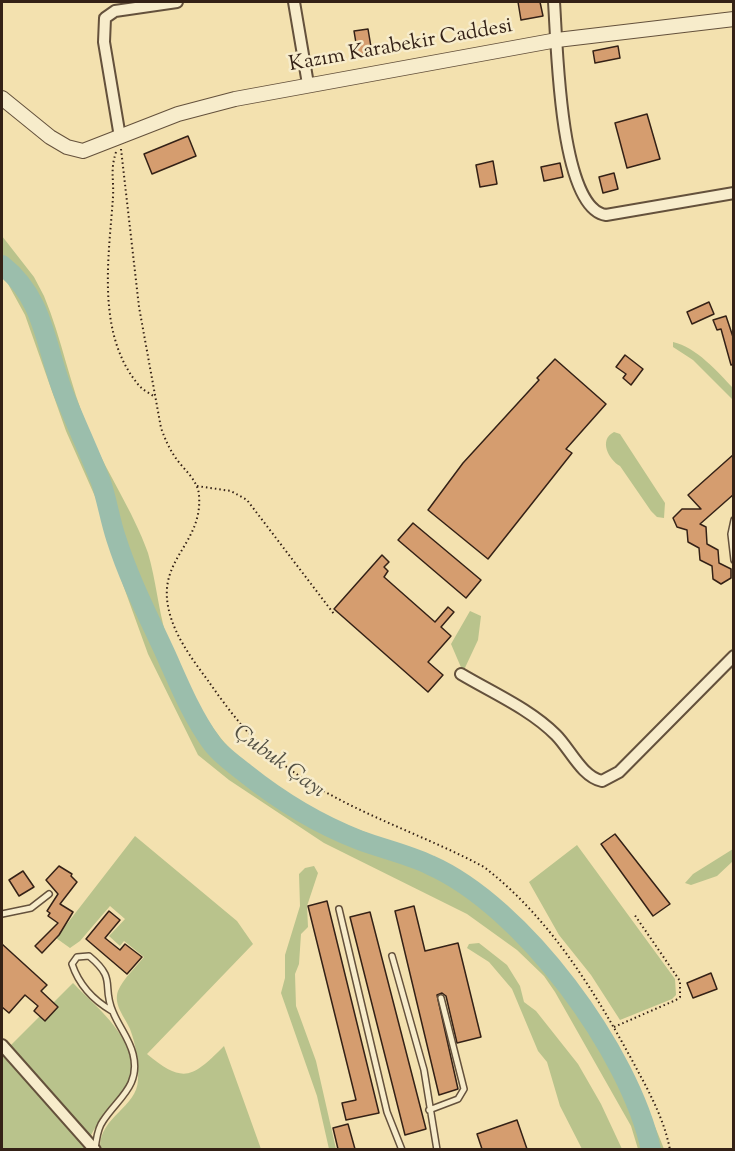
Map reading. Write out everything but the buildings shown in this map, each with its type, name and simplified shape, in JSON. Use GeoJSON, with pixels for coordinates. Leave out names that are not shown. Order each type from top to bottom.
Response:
{"type":"FeatureCollection","features":[{"type":"Feature","properties":{"kind":"street"},"geometry":{"type":"LineString","coordinates":[[120,137],[104,42],[105,18],[115,11],[177,2]]}},
{"type":"Feature","properties":{"kind":"street"},"geometry":{"type":"LineString","coordinates":[[294,2],[308,84]]}},
{"type":"Feature","properties":{"kind":"street"},"geometry":{"type":"LineString","coordinates":[[554,2],[567,140],[577,184],[593,211],[598,214],[616,214],[734,193]]}},
{"type":"Feature","properties":{"kind":"street","name":"Kazım Karabekir Caddesi"},"geometry":{"type":"LineString","coordinates":[[2,98],[58,143],[83,151],[195,109],[308,84],[557,40],[734,19]]}},
{"type":"Feature","properties":{"kind":"street"},"geometry":{"type":"LineString","coordinates":[[461,674],[537,719],[558,738],[591,776],[602,781],[619,772],[734,656]]}},
{"type":"Feature","properties":{"kind":"street"},"geometry":{"type":"LineString","coordinates":[[2,1045],[94,1149]]}},
{"type":"Feature","properties":{"kind":"lane"},"geometry":{"type":"LineString","coordinates":[[734,520],[731,534],[734,560]]}},
{"type":"Feature","properties":{"kind":"lane"},"geometry":{"type":"LineString","coordinates":[[2,914],[31,908],[49,894]]}},
{"type":"Feature","properties":{"kind":"lane"},"geometry":{"type":"LineString","coordinates":[[339,909],[387,1112],[402,1149]]}},
{"type":"Feature","properties":{"kind":"lane"},"geometry":{"type":"LineString","coordinates":[[94,1149],[98,1130],[129,1091],[134,1079],[133,1054],[112,1011],[108,976],[104,968],[89,956],[77,957],[72,964],[83,987],[100,1004],[112,1011]]}},
{"type":"Feature","properties":{"kind":"lane"},"geometry":{"type":"LineString","coordinates":[[392,956],[424,1070],[436,1149]]}},
{"type":"Feature","properties":{"kind":"lane"},"geometry":{"type":"LineString","coordinates":[[429,1110],[458,1099],[464,1089],[441,998]]}},
{"type":"Feature","properties":{"kind":"path"},"geometry":{"type":"LineString","coordinates":[[120,137],[111,170],[113,194],[109,241],[110,321],[137,384],[155,396]]}},
{"type":"Feature","properties":{"kind":"path"},"geometry":{"type":"LineString","coordinates":[[120,137],[139,307],[155,396],[167,445],[197,486],[199,495],[196,523],[192,535],[168,574],[167,591],[170,614],[181,640],[216,692],[272,756],[290,770],[322,789],[484,867],[506,884],[564,951],[614,1027],[662,1119],[670,1149]]}},
{"type":"Feature","properties":{"kind":"path"},"geometry":{"type":"LineString","coordinates":[[197,486],[231,491],[247,500],[334,614]]}},
{"type":"Feature","properties":{"kind":"path"},"geometry":{"type":"LineString","coordinates":[[614,1027],[676,1000],[681,988],[680,981],[633,914]]}},
{"type":"Feature","properties":{"kind":"green space"},"geometry":{"type":"Polygon","coordinates":[[[2,236],[34,277],[44,296],[88,428],[102,460],[135,521],[148,553],[170,648],[207,719],[224,742],[249,768],[276,788],[332,819],[455,869],[485,889],[517,918],[548,953],[606,1035],[650,1115],[664,1149],[638,1149],[631,1126],[555,992],[544,976],[517,950],[467,914],[324,843],[229,780],[198,755],[148,654],[122,582],[101,510],[66,431],[25,315],[2,273],[2,236]]]}},
{"type":"Feature","properties":{"kind":"green space"},"geometry":{"type":"Polygon","coordinates":[[[673,342],[690,349],[713,368],[733,388],[733,400],[693,360],[673,347],[673,342]]]}},
{"type":"Feature","properties":{"kind":"green space"},"geometry":{"type":"Polygon","coordinates":[[[614,432],[620,434],[665,503],[664,518],[657,517],[651,511],[620,466],[609,455],[607,440],[614,432]]]}},
{"type":"Feature","properties":{"kind":"green space"},"geometry":{"type":"Polygon","coordinates":[[[470,611],[481,616],[478,640],[463,672],[451,644],[470,611]]]}},
{"type":"Feature","properties":{"kind":"green space"},"geometry":{"type":"Polygon","coordinates":[[[135,836],[237,921],[253,944],[147,1054],[170,1070],[188,1073],[204,1065],[224,1046],[261,1149],[103,1150],[100,1147],[106,1128],[132,1098],[136,1089],[138,1074],[135,1048],[130,1029],[118,1006],[117,996],[123,982],[144,957],[124,941],[120,946],[109,936],[125,919],[110,906],[80,941],[70,948],[56,938],[135,836]]]}},
{"type":"Feature","properties":{"kind":"green space"},"geometry":{"type":"Polygon","coordinates":[[[577,845],[675,979],[676,995],[672,999],[620,1020],[591,975],[559,935],[529,882],[577,845]]]}},
{"type":"Feature","properties":{"kind":"green space"},"geometry":{"type":"Polygon","coordinates":[[[733,849],[733,861],[717,876],[691,885],[685,883],[693,874],[733,849]]]}},
{"type":"Feature","properties":{"kind":"green space"},"geometry":{"type":"Polygon","coordinates":[[[314,866],[318,873],[307,906],[308,927],[301,934],[299,964],[295,974],[296,1006],[316,1061],[336,1149],[329,1149],[317,1096],[281,993],[285,978],[285,955],[300,906],[299,874],[305,868],[314,866]]]}},
{"type":"Feature","properties":{"kind":"green space"},"geometry":{"type":"Polygon","coordinates":[[[479,943],[507,965],[520,986],[524,1002],[536,1011],[578,1064],[601,1104],[622,1149],[582,1149],[560,1106],[547,1062],[538,1051],[512,989],[489,962],[467,948],[469,944],[479,943]]]}},
{"type":"Feature","properties":{"kind":"green space"},"geometry":{"type":"Polygon","coordinates":[[[73,983],[119,1032],[127,1046],[131,1061],[130,1076],[123,1092],[90,1137],[11,1045],[73,983]]]}},
{"type":"Feature","properties":{"kind":"green space"},"geometry":{"type":"Polygon","coordinates":[[[2,1055],[87,1149],[2,1149],[2,1055]]]}},
{"type":"Feature","properties":{"kind":"waterway","name":"Çubuk Çayı"},"geometry":{"type":"LineString","coordinates":[[2,265],[16,278],[35,307],[63,392],[101,482],[127,568],[186,700],[211,742],[222,755],[245,773],[300,811],[359,840],[430,865],[465,885],[501,913],[535,947],[568,986],[596,1028],[621,1070],[639,1111],[651,1150]]}}]}
